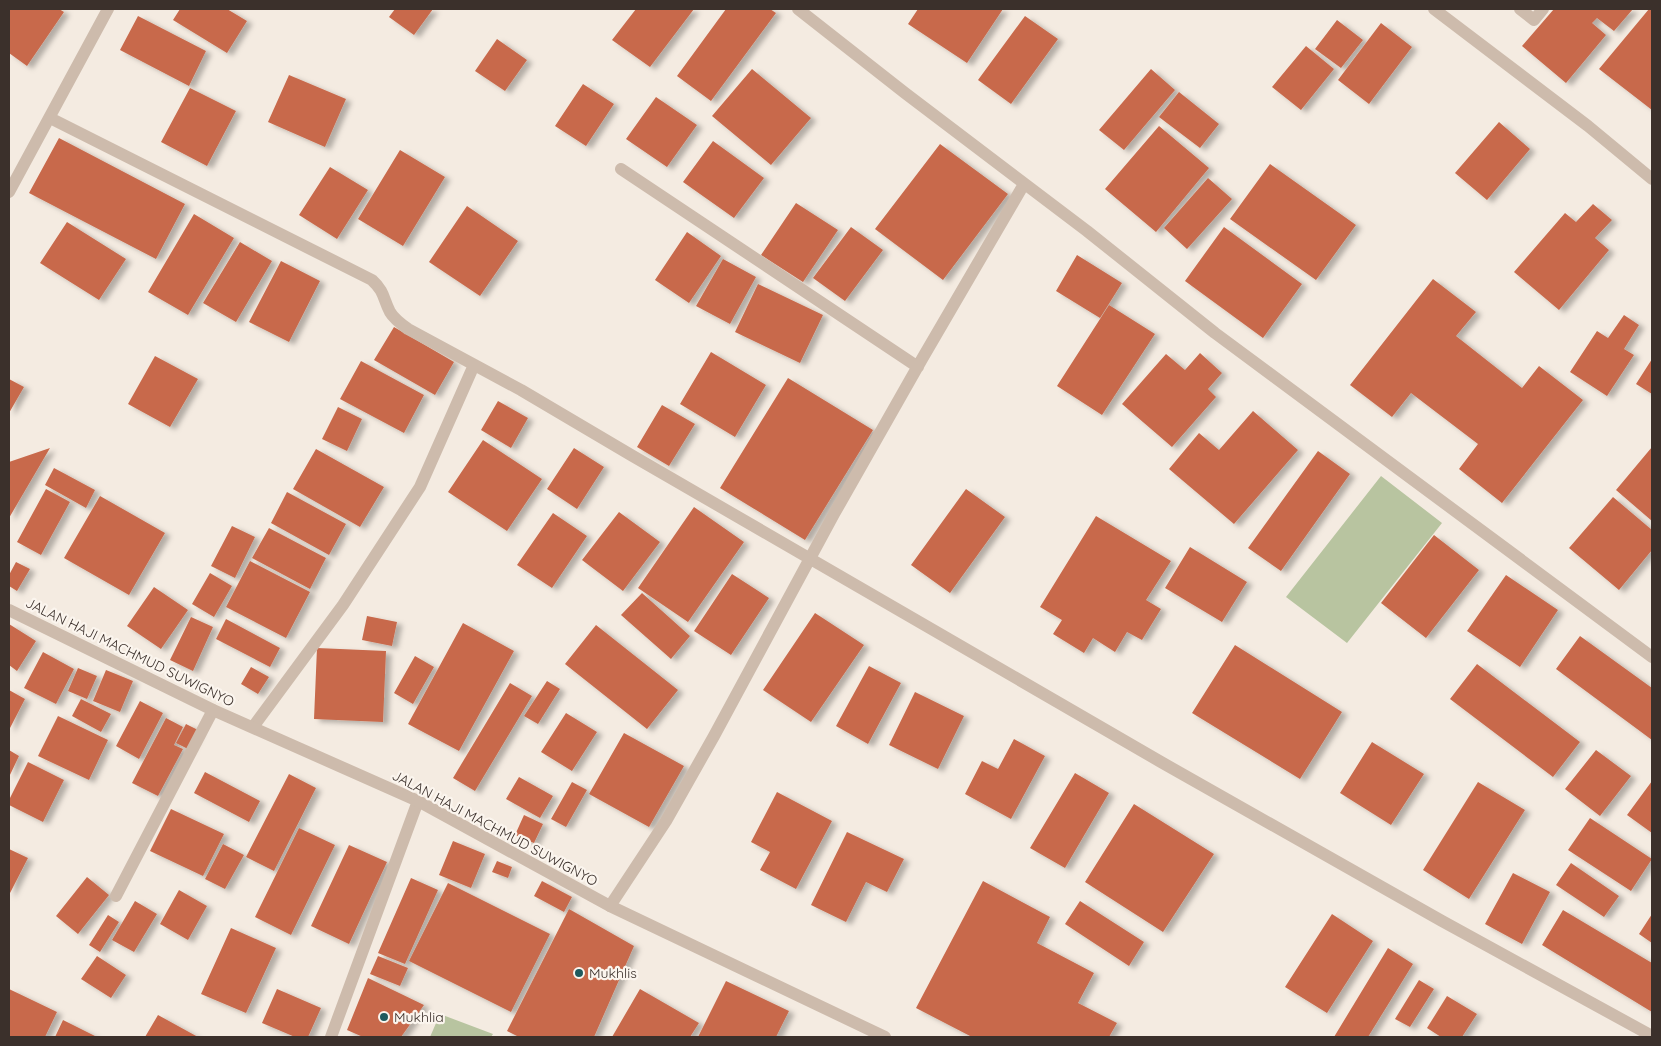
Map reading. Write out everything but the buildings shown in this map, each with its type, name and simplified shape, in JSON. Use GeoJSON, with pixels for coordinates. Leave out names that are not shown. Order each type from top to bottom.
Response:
{"type":"FeatureCollection","features":[{"type":"Feature","properties":{"kind":"street"},"geometry":{"type":"LineString","coordinates":[[9,192],[108,9]]}},
{"type":"Feature","properties":{"kind":"street"},"geometry":{"type":"LineString","coordinates":[[798,9],[1087,231],[1238,350],[1652,658]]}},
{"type":"Feature","properties":{"kind":"street"},"geometry":{"type":"LineString","coordinates":[[1434,9],[1588,126],[1652,179]]}},
{"type":"Feature","properties":{"kind":"street"},"geometry":{"type":"LineString","coordinates":[[1520,9],[1534,20],[1543,9]]}},
{"type":"Feature","properties":{"kind":"street"},"geometry":{"type":"LineString","coordinates":[[50,118],[372,280],[380,287],[390,312],[398,322],[408,329],[520,390],[1287,834],[1652,1036]]}},
{"type":"Feature","properties":{"kind":"street"},"geometry":{"type":"LineString","coordinates":[[621,169],[918,367]]}},
{"type":"Feature","properties":{"kind":"street"},"geometry":{"type":"LineString","coordinates":[[610,906],[666,821],[809,559],[1024,184]]}},
{"type":"Feature","properties":{"kind":"street"},"geometry":{"type":"LineString","coordinates":[[254,727],[343,604],[420,487],[474,365]]}},
{"type":"Feature","properties":{"kind":"street","name":"JALAN HAJI MACHMUD SUWIGNYO"},"geometry":{"type":"LineString","coordinates":[[9,610],[213,710],[418,801],[610,906],[885,1037]]}},
{"type":"Feature","properties":{"kind":"street"},"geometry":{"type":"LineString","coordinates":[[116,896],[213,710]]}},
{"type":"Feature","properties":{"kind":"street"},"geometry":{"type":"LineString","coordinates":[[332,1037],[418,801]]}},
{"type":"Feature","properties":{"kind":"green space"},"geometry":{"type":"Polygon","coordinates":[[[1381,476],[1442,523],[1347,643],[1286,597],[1381,476]]]}},
{"type":"Feature","properties":{"kind":"green space"},"geometry":{"type":"Polygon","coordinates":[[[440,1014],[493,1034],[491,1037],[430,1037],[440,1014]]]}},
{"type":"Feature","properties":{"kind":"place","name":"Mukhlis"},"geometry":{"type":"Point","coordinates":[579,973]}},
{"type":"Feature","properties":{"kind":"place","name":"Mukhlia"},"geometry":{"type":"Point","coordinates":[384,1017]}}]}
